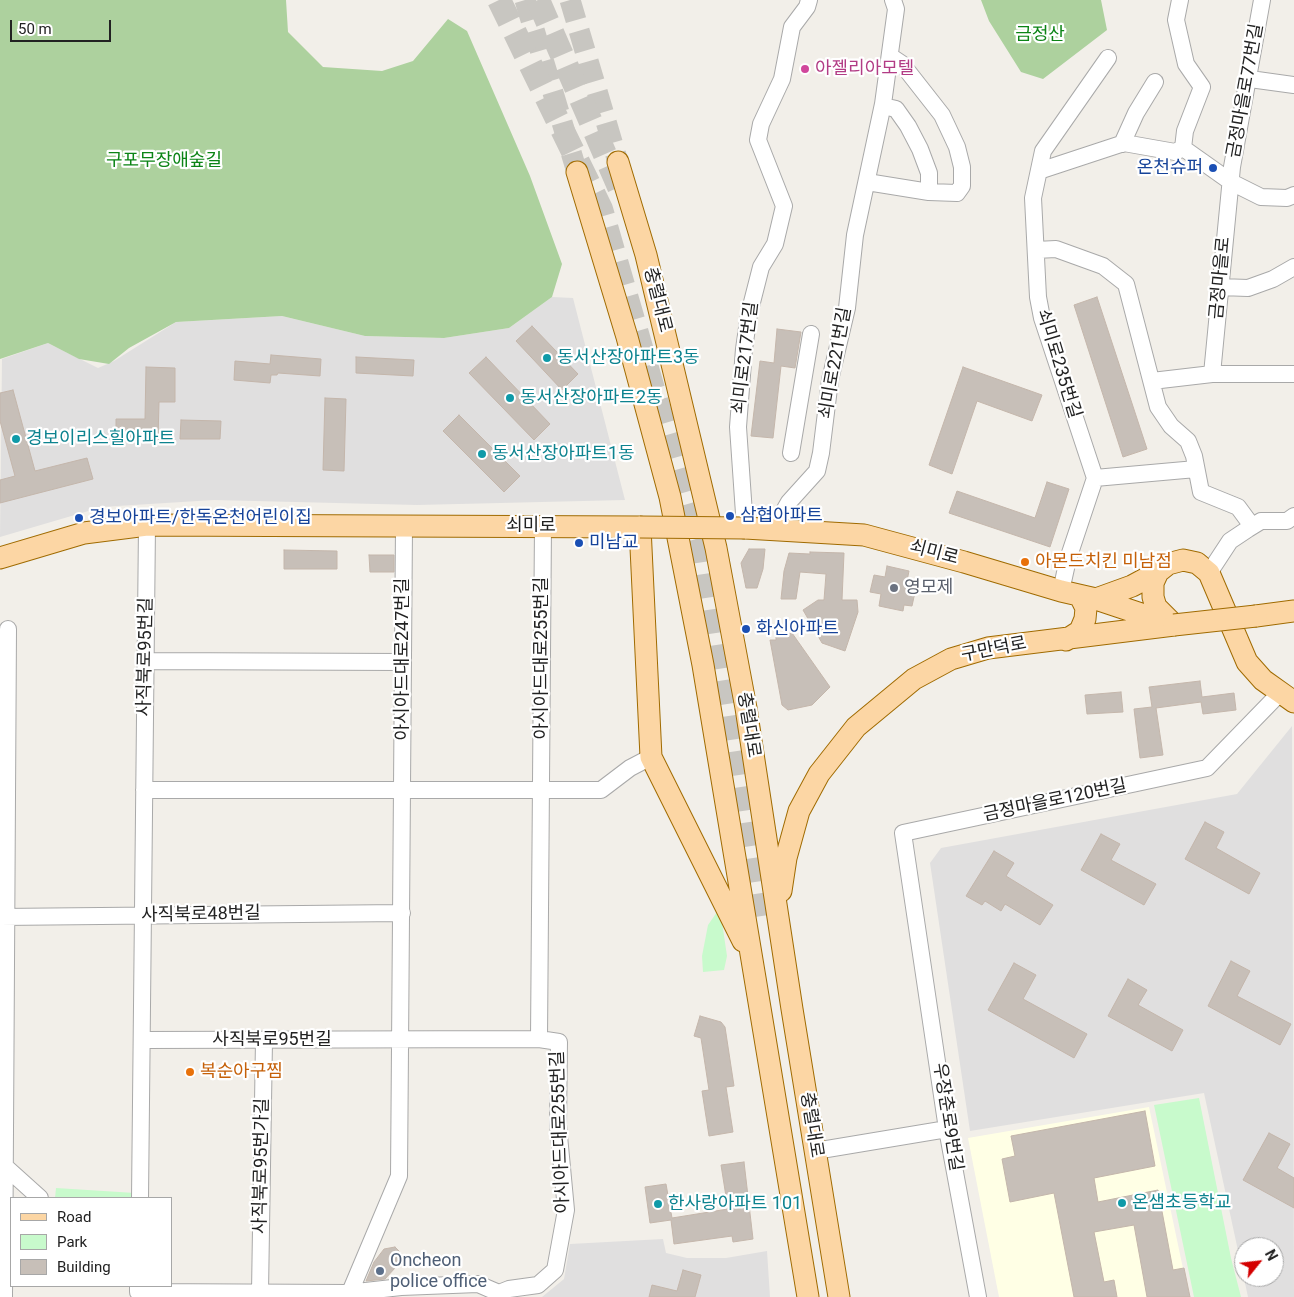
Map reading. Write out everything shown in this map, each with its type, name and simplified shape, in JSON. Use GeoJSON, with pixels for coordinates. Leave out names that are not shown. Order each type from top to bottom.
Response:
{"type":"FeatureCollection","features":[{"type":"Feature","properties":{"kind":"main road","name":"충렬대로"},"geometry":{"type":"LineString","coordinates":[[618,162],[646,255],[716,548],[746,708],[839,1297]]}},
{"type":"Feature","properties":{"kind":"main road","name":"충렬대로"},"geometry":{"type":"LineString","coordinates":[[577,172],[627,337],[670,497],[703,666],[808,1297]]}},
{"type":"Feature","properties":{"kind":"main road","name":"쇠미로"},"geometry":{"type":"LineString","coordinates":[[0,558],[84,533],[147,524],[404,527],[543,525],[746,528],[864,535],[1079,595],[1174,625]]}},
{"type":"Feature","properties":{"kind":"main road"},"geometry":{"type":"LineString","coordinates":[[640,527],[651,757],[752,959]]}},
{"type":"Feature","properties":{"kind":"main road"},"geometry":{"type":"LineString","coordinates":[[1066,640],[1080,631],[1085,619],[1086,608],[1079,595],[1132,586],[1158,572],[1168,564],[1183,560],[1197,563],[1209,573],[1247,662],[1286,698]]}},
{"type":"Feature","properties":{"kind":"main road"},"geometry":{"type":"LineString","coordinates":[[1158,572],[1153,583],[1153,597],[1156,607],[1174,625]]}},
{"type":"Feature","properties":{"kind":"main road","name":"구만덕로"},"geometry":{"type":"LineString","coordinates":[[778,909],[786,858],[799,811],[818,774],[856,727],[914,679],[951,659],[988,648],[1294,611]]}},
{"type":"Feature","properties":{"kind":"street","name":"쇠미로217번길"},"geometry":{"type":"LineString","coordinates":[[746,528],[738,427],[744,349],[749,314],[761,267],[775,244],[784,206],[758,140],[761,124],[782,79],[792,27],[807,7],[809,0]]}},
{"type":"Feature","properties":{"kind":"street","name":"쇠미로221번길"},"geometry":{"type":"LineString","coordinates":[[773,530],[789,502],[816,471],[821,453],[831,385],[847,308],[855,235],[883,106],[896,8],[894,0]]}},
{"type":"Feature","properties":{"kind":"street"},"geometry":{"type":"LineString","coordinates":[[1180,0],[1176,20],[1186,64],[1202,87],[1185,131],[1183,148]]}},
{"type":"Feature","properties":{"kind":"street","name":"금정마을로77번길"},"geometry":{"type":"LineString","coordinates":[[1231,182],[1262,0]]}},
{"type":"Feature","properties":{"kind":"street"},"geometry":{"type":"LineString","coordinates":[[867,182],[929,192],[957,193],[962,186],[962,167],[957,148],[942,115],[902,64],[890,56]]}},
{"type":"Feature","properties":{"kind":"street","name":"쇠미로235번길"},"geometry":{"type":"LineString","coordinates":[[1094,478],[1042,318],[1038,297],[1033,198],[1043,151],[1108,58]]}},
{"type":"Feature","properties":{"kind":"street"},"geometry":{"type":"LineString","coordinates":[[1250,78],[1294,86]]}},
{"type":"Feature","properties":{"kind":"street"},"geometry":{"type":"LineString","coordinates":[[1122,144],[1136,113],[1155,82]]}},
{"type":"Feature","properties":{"kind":"street"},"geometry":{"type":"LineString","coordinates":[[883,106],[896,109],[908,126],[920,149],[929,173],[929,192]]}},
{"type":"Feature","properties":{"kind":"street"},"geometry":{"type":"LineString","coordinates":[[1039,171],[1122,144],[1175,152],[1183,148]]}},
{"type":"Feature","properties":{"kind":"street"},"geometry":{"type":"LineString","coordinates":[[1183,148],[1231,182],[1261,197],[1287,198],[1294,195]]}},
{"type":"Feature","properties":{"kind":"street","name":"금정마을로"},"geometry":{"type":"LineString","coordinates":[[1212,374],[1231,182]]}},
{"type":"Feature","properties":{"kind":"street"},"geometry":{"type":"LineString","coordinates":[[1036,250],[1056,249],[1103,266],[1126,284],[1158,407],[1171,426],[1188,441],[1194,456],[1201,492],[1238,507],[1252,526]]}},
{"type":"Feature","properties":{"kind":"street"},"geometry":{"type":"LineString","coordinates":[[1220,287],[1248,288],[1273,280],[1294,267]]}},
{"type":"Feature","properties":{"kind":"street"},"geometry":{"type":"LineString","coordinates":[[791,453],[812,334]]}},
{"type":"Feature","properties":{"kind":"street"},"geometry":{"type":"LineString","coordinates":[[1152,381],[1212,374],[1294,374]]}},
{"type":"Feature","properties":{"kind":"street"},"geometry":{"type":"LineString","coordinates":[[803,381],[831,385]]}},
{"type":"Feature","properties":{"kind":"street"},"geometry":{"type":"LineString","coordinates":[[1079,595],[1068,559],[1094,478],[1196,469]]}},
{"type":"Feature","properties":{"kind":"street"},"geometry":{"type":"LineString","coordinates":[[1209,573],[1230,541],[1252,526],[1261,521],[1288,521],[1294,516]]}},
{"type":"Feature","properties":{"kind":"street","name":"사직북로95번길"},"geometry":{"type":"LineString","coordinates":[[140,1197],[147,524]]}},
{"type":"Feature","properties":{"kind":"street","name":"아시아드대로255번길"},"geometry":{"type":"LineString","coordinates":[[497,1295],[509,1289],[538,1285],[555,1270],[566,1210],[558,1125],[559,1042],[539,1039],[543,525]]}},
{"type":"Feature","properties":{"kind":"street","name":"아시아드대로247번길"},"geometry":{"type":"LineString","coordinates":[[348,1295],[400,1176],[404,527]]}},
{"type":"Feature","properties":{"kind":"street"},"geometry":{"type":"LineString","coordinates":[[4,1297],[2,1163],[3,917],[8,629]]}},
{"type":"Feature","properties":{"kind":"street"},"geometry":{"type":"LineString","coordinates":[[146,661],[403,662]]}},
{"type":"Feature","properties":{"kind":"street","name":"금정마을로120번길"},"geometry":{"type":"LineString","coordinates":[[920,936],[903,833],[1207,768],[1286,698]]}},
{"type":"Feature","properties":{"kind":"street"},"geometry":{"type":"LineString","coordinates":[[144,790],[402,792],[601,790],[630,768],[651,757]]}},
{"type":"Feature","properties":{"kind":"street","name":"사직북로48번길"},"geometry":{"type":"LineString","coordinates":[[3,917],[402,913]]}},
{"type":"Feature","properties":{"kind":"street","name":"우장춘로9번길"},"geometry":{"type":"LineString","coordinates":[[920,936],[947,1129],[978,1297]]}},
{"type":"Feature","properties":{"kind":"street"},"geometry":{"type":"LineString","coordinates":[[401,1039],[539,1039]]}},
{"type":"Feature","properties":{"kind":"street","name":"사직북로95번길"},"geometry":{"type":"LineString","coordinates":[[142,1040],[401,1039]]}},
{"type":"Feature","properties":{"kind":"street","name":"사직북로95번가길"},"geometry":{"type":"LineString","coordinates":[[260,1292],[264,1040]]}},
{"type":"Feature","properties":{"kind":"street"},"geometry":{"type":"LineString","coordinates":[[816,1151],[947,1129]]}},
{"type":"Feature","properties":{"kind":"street"},"geometry":{"type":"LineString","coordinates":[[2,1163],[39,1197]]}},
{"type":"Feature","properties":{"kind":"street"},"geometry":{"type":"LineString","coordinates":[[138,1290],[348,1295],[478,1284],[497,1295]]}},
{"type":"Feature","properties":{"kind":"shaded area"},"geometry":{"type":"Polygon","coordinates":[[[552,297],[573,298],[625,500],[417,505],[214,500],[102,507],[0,537],[2,359],[48,343],[98,368],[114,361],[176,322],[282,316],[365,336],[444,338],[509,328],[552,297]]]}},
{"type":"Feature","properties":{"kind":"shaded area"},"geometry":{"type":"Polygon","coordinates":[[[1292,726],[1294,1297],[1248,1297],[1246,1287],[1284,1287],[1284,1237],[1235,1237],[1204,1093],[970,1131],[930,863],[941,848],[1237,794],[1292,726]]]}},
{"type":"Feature","properties":{"kind":"shaded area"},"geometry":{"type":"Polygon","coordinates":[[[1149,1107],[1189,1297],[999,1297],[968,1138],[1149,1107]]]}},
{"type":"Feature","properties":{"kind":"shaded area"},"geometry":{"type":"Polygon","coordinates":[[[663,1239],[666,1253],[687,1258],[726,1258],[767,1251],[770,1297],[542,1297],[564,1279],[570,1244],[663,1239]]]}},
{"type":"Feature","properties":{"kind":"green space","name":"구포무장애숲길"},"geometry":{"type":"Polygon","coordinates":[[[0,0],[286,0],[288,32],[323,67],[382,71],[413,61],[448,19],[467,31],[530,176],[562,264],[552,297],[509,328],[444,338],[365,336],[282,316],[176,322],[129,348],[109,364],[79,359],[48,343],[0,359],[0,0]]]}},
{"type":"Feature","properties":{"kind":"green space","name":"금정산"},"geometry":{"type":"Polygon","coordinates":[[[981,0],[1101,0],[1107,30],[1043,79],[1021,72],[989,21],[981,0]]]}},
{"type":"Feature","properties":{"kind":"green space"},"geometry":{"type":"Polygon","coordinates":[[[717,912],[722,922],[727,956],[724,970],[703,972],[702,956],[708,925],[717,912]]]}},
{"type":"Feature","properties":{"kind":"green space"},"geometry":{"type":"Polygon","coordinates":[[[1199,1098],[1234,1270],[1234,1287],[1238,1287],[1241,1297],[1194,1297],[1154,1105],[1199,1098]]]}},
{"type":"Feature","properties":{"kind":"green space"},"geometry":{"type":"Polygon","coordinates":[[[56,1188],[135,1193],[135,1197],[55,1197],[56,1188]]]}},
{"type":"Feature","properties":{"kind":"building"},"geometry":{"type":"Polygon","coordinates":[[[1097,297],[1147,449],[1123,457],[1074,305],[1097,297]]]}},
{"type":"Feature","properties":{"kind":"building","name":"동서산장아파트3동"},"geometry":{"type":"Polygon","coordinates":[[[532,326],[578,374],[562,390],[516,341],[532,326]]]}},
{"type":"Feature","properties":{"kind":"building"},"geometry":{"type":"Polygon","coordinates":[[[777,329],[801,332],[795,368],[781,366],[773,438],[751,436],[760,361],[774,363],[777,329]]]}},
{"type":"Feature","properties":{"kind":"building"},"geometry":{"type":"Polygon","coordinates":[[[271,355],[321,359],[320,376],[278,373],[277,375],[271,375],[270,383],[234,380],[235,361],[270,364],[271,355]]]}},
{"type":"Feature","properties":{"kind":"building"},"geometry":{"type":"Polygon","coordinates":[[[356,357],[414,360],[413,376],[356,373],[356,357]]]}},
{"type":"Feature","properties":{"kind":"building","name":"동서산장아파트2동"},"geometry":{"type":"Polygon","coordinates":[[[486,357],[550,424],[534,440],[469,373],[486,357]]]}},
{"type":"Feature","properties":{"kind":"building"},"geometry":{"type":"Polygon","coordinates":[[[146,367],[175,368],[175,402],[159,402],[158,440],[116,439],[116,419],[145,419],[146,367]]]}},
{"type":"Feature","properties":{"kind":"building"},"geometry":{"type":"Polygon","coordinates":[[[963,367],[1042,395],[1032,421],[977,401],[952,474],[929,465],[963,367]]]}},
{"type":"Feature","properties":{"kind":"building","name":"경보이리스힐아파트"},"geometry":{"type":"Polygon","coordinates":[[[13,390],[35,471],[87,458],[93,479],[0,503],[0,480],[15,476],[0,421],[0,393],[13,390]]]}},
{"type":"Feature","properties":{"kind":"building"},"geometry":{"type":"Polygon","coordinates":[[[325,398],[346,399],[344,471],[323,470],[325,398]]]}},
{"type":"Feature","properties":{"kind":"building","name":"동서산장아파트1동"},"geometry":{"type":"Polygon","coordinates":[[[459,415],[520,476],[504,492],[443,431],[459,415]]]}},
{"type":"Feature","properties":{"kind":"building"},"geometry":{"type":"Polygon","coordinates":[[[181,420],[221,421],[220,439],[180,439],[181,420]]]}},
{"type":"Feature","properties":{"kind":"building"},"geometry":{"type":"Polygon","coordinates":[[[1047,482],[1069,489],[1050,547],[949,513],[957,491],[1035,518],[1047,482]]]}},
{"type":"Feature","properties":{"kind":"building"},"geometry":{"type":"Polygon","coordinates":[[[749,549],[765,549],[763,569],[757,588],[746,588],[741,563],[749,549]]]}},
{"type":"Feature","properties":{"kind":"building"},"geometry":{"type":"Polygon","coordinates":[[[284,550],[337,551],[337,569],[284,569],[284,550]]]}},
{"type":"Feature","properties":{"kind":"building"},"geometry":{"type":"Polygon","coordinates":[[[810,552],[844,553],[842,600],[857,600],[858,612],[845,651],[822,643],[803,610],[818,600],[824,600],[826,574],[800,572],[796,599],[781,599],[784,571],[789,553],[810,554],[810,552]]]}},
{"type":"Feature","properties":{"kind":"building"},"geometry":{"type":"Polygon","coordinates":[[[369,555],[394,555],[394,572],[370,572],[369,555]]]}},
{"type":"Feature","properties":{"kind":"building","name":"영모제"},"geometry":{"type":"Polygon","coordinates":[[[887,566],[909,571],[907,581],[917,583],[912,606],[904,605],[903,611],[879,606],[881,594],[870,592],[874,575],[885,577],[887,566]]]}},
{"type":"Feature","properties":{"kind":"building"},"geometry":{"type":"Polygon","coordinates":[[[792,633],[830,687],[812,705],[788,710],[782,705],[770,640],[776,640],[776,636],[792,633]]]}},
{"type":"Feature","properties":{"kind":"building"},"geometry":{"type":"Polygon","coordinates":[[[1200,681],[1202,697],[1234,693],[1236,710],[1203,714],[1201,702],[1156,708],[1163,755],[1140,758],[1134,709],[1152,707],[1149,687],[1200,681]]]}},
{"type":"Feature","properties":{"kind":"building"},"geometry":{"type":"Polygon","coordinates":[[[1121,692],[1123,712],[1087,714],[1085,695],[1121,692]]]}},
{"type":"Feature","properties":{"kind":"building"},"geometry":{"type":"Polygon","coordinates":[[[1205,822],[1224,832],[1216,848],[1260,873],[1249,894],[1185,859],[1205,822]]]}},
{"type":"Feature","properties":{"kind":"building"},"geometry":{"type":"Polygon","coordinates":[[[1101,834],[1120,844],[1111,860],[1156,884],[1144,905],[1081,870],[1101,834]]]}},
{"type":"Feature","properties":{"kind":"building"},"geometry":{"type":"Polygon","coordinates":[[[994,851],[1014,863],[1006,876],[1053,905],[1040,925],[1005,904],[1001,911],[985,901],[982,905],[966,896],[994,851]]]}},
{"type":"Feature","properties":{"kind":"building"},"geometry":{"type":"Polygon","coordinates":[[[1231,961],[1250,971],[1237,996],[1291,1024],[1280,1045],[1208,1006],[1231,961]]]}},
{"type":"Feature","properties":{"kind":"building"},"geometry":{"type":"Polygon","coordinates":[[[1014,963],[1036,975],[1023,999],[1087,1034],[1074,1058],[988,1010],[1014,963]]]}},
{"type":"Feature","properties":{"kind":"building"},"geometry":{"type":"Polygon","coordinates":[[[1128,979],[1147,990],[1138,1005],[1183,1030],[1172,1051],[1108,1016],[1128,979]]]}},
{"type":"Feature","properties":{"kind":"building"},"geometry":{"type":"Polygon","coordinates":[[[700,1016],[721,1022],[725,1027],[734,1086],[726,1087],[733,1132],[709,1136],[702,1091],[709,1090],[701,1038],[694,1036],[700,1016]]]}},
{"type":"Feature","properties":{"kind":"building","name":"온샘초등학교"},"geometry":{"type":"Polygon","coordinates":[[[1145,1111],[1155,1166],[1094,1178],[1098,1202],[1158,1190],[1173,1270],[1184,1268],[1190,1297],[1147,1297],[1134,1225],[1094,1232],[1104,1282],[1114,1280],[1117,1297],[1074,1297],[1054,1193],[1010,1202],[1002,1159],[1015,1156],[1011,1136],[1145,1111]]]}},
{"type":"Feature","properties":{"kind":"building"},"geometry":{"type":"Polygon","coordinates":[[[1269,1133],[1290,1144],[1277,1168],[1294,1178],[1294,1208],[1243,1180],[1269,1133]]]}},
{"type":"Feature","properties":{"kind":"building","name":"한사랑아파트 101"},"geometry":{"type":"Polygon","coordinates":[[[744,1162],[753,1239],[733,1242],[732,1236],[674,1244],[671,1220],[650,1223],[645,1187],[666,1184],[672,1218],[728,1209],[721,1165],[744,1162]]]}},
{"type":"Feature","properties":{"kind":"building","name":"Oncheon police office"},"geometry":{"type":"Polygon","coordinates":[[[395,1247],[405,1257],[385,1279],[366,1281],[374,1262],[384,1249],[395,1247]]]}},
{"type":"Feature","properties":{"kind":"building"},"geometry":{"type":"Polygon","coordinates":[[[683,1270],[701,1275],[695,1297],[649,1297],[652,1285],[677,1291],[683,1270]]]}},
{"type":"Feature","properties":{"kind":"tunnel"},"geometry":{"type":"LineString","coordinates":[[499,0],[601,209],[701,555],[755,917]]}},
{"type":"Feature","properties":{"kind":"tunnel"},"geometry":{"type":"LineString","coordinates":[[525,0],[577,172]]}},
{"type":"Feature","properties":{"kind":"tunnel"},"geometry":{"type":"LineString","coordinates":[[538,0],[620,189]]}},
{"type":"Feature","properties":{"kind":"tunnel"},"geometry":{"type":"LineString","coordinates":[[570,0],[618,162]]}},
{"type":"Feature","properties":{"kind":"place","name":"아젤리아모텔"},"geometry":{"type":"Point","coordinates":[805,69]}},
{"type":"Feature","properties":{"kind":"place","name":"온천슈퍼"},"geometry":{"type":"Point","coordinates":[1213,168]}},
{"type":"Feature","properties":{"kind":"place","name":"동서산장아파트3동"},"geometry":{"type":"Point","coordinates":[547,358]}},
{"type":"Feature","properties":{"kind":"place","name":"동서산장아파트2동"},"geometry":{"type":"Point","coordinates":[510,398]}},
{"type":"Feature","properties":{"kind":"place","name":"경보이리스힐아파트"},"geometry":{"type":"Point","coordinates":[16,439]}},
{"type":"Feature","properties":{"kind":"place","name":"동서산장아파트1동"},"geometry":{"type":"Point","coordinates":[482,454]}},
{"type":"Feature","properties":{"kind":"place","name":"삼협아파트"},"geometry":{"type":"Point","coordinates":[730,516]}},
{"type":"Feature","properties":{"kind":"place","name":"경보아파트/한독온천어린이집"},"geometry":{"type":"Point","coordinates":[79,518]}},
{"type":"Feature","properties":{"kind":"place","name":"미남교"},"geometry":{"type":"Point","coordinates":[579,543]}},
{"type":"Feature","properties":{"kind":"place","name":"아몬드치킨 미남점"},"geometry":{"type":"Point","coordinates":[1025,562]}},
{"type":"Feature","properties":{"kind":"place","name":"영모제"},"geometry":{"type":"Point","coordinates":[894,588]}},
{"type":"Feature","properties":{"kind":"place","name":"화신아파트"},"geometry":{"type":"Point","coordinates":[746,629]}},
{"type":"Feature","properties":{"kind":"place","name":"복순아구찜"},"geometry":{"type":"Point","coordinates":[190,1072]}},
{"type":"Feature","properties":{"kind":"place","name":"온샘초등학교"},"geometry":{"type":"Point","coordinates":[1122,1203]}},
{"type":"Feature","properties":{"kind":"place","name":"한사랑아파트 101"},"geometry":{"type":"Point","coordinates":[658,1204]}},
{"type":"Feature","properties":{"kind":"place","name":"Oncheon police office"},"geometry":{"type":"Point","coordinates":[380,1271]}}]}
